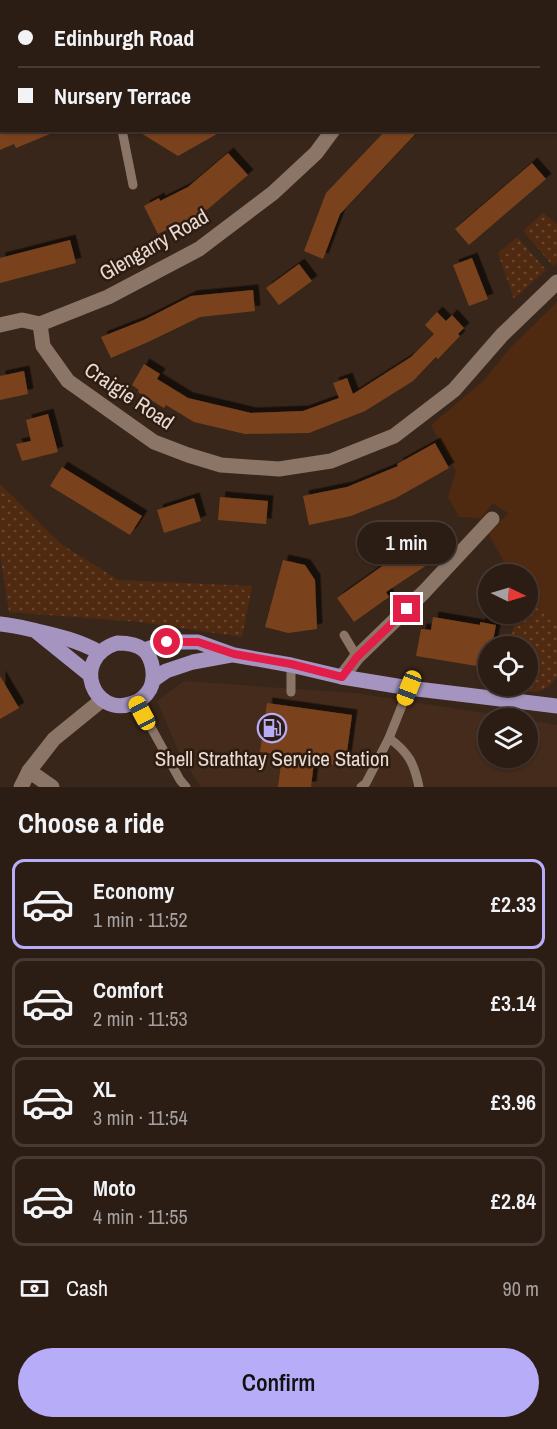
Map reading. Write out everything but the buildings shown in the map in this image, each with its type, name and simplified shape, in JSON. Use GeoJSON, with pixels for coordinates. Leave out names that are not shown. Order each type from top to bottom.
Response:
{"type":"FeatureCollection","features":[{"type":"Feature","properties":{"kind":"main road"},"geometry":{"type":"LineString","coordinates":[[0,624],[61,636],[85,644],[99,652]]}},
{"type":"Feature","properties":{"kind":"main road"},"geometry":{"type":"LineString","coordinates":[[35,631],[90,675]]}},
{"type":"Feature","properties":{"kind":"main road"},"geometry":{"type":"LineString","coordinates":[[144,650],[167,642],[198,642],[234,654],[291,664],[342,677],[409,688],[557,706]]}},
{"type":"Feature","properties":{"kind":"main road"},"geometry":{"type":"LineString","coordinates":[[117,643],[127,643],[144,650],[153,670],[153,680],[144,697],[127,706],[117,706],[102,700],[95,691],[90,675],[94,659],[99,652],[117,643]]}},
{"type":"Feature","properties":{"kind":"main road"},"geometry":{"type":"LineString","coordinates":[[153,680],[166,670],[234,654]]}},
{"type":"Feature","properties":{"kind":"street","name":"Glengarry Road"},"geometry":{"type":"LineString","coordinates":[[0,325],[22,320],[40,324],[108,297],[200,249],[273,194],[316,153],[332,132]]}},
{"type":"Feature","properties":{"kind":"street","name":"Craigie Road"},"geometry":{"type":"LineString","coordinates":[[40,324],[43,346],[68,381],[154,442],[221,465],[279,469],[331,461],[394,436],[454,390],[502,335],[557,282]]}},
{"type":"Feature","properties":{"kind":"street"},"geometry":{"type":"LineString","coordinates":[[342,677],[357,657],[424,592],[492,519]]}},
{"type":"Feature","properties":{"kind":"street"},"geometry":{"type":"LineString","coordinates":[[21,787],[30,771],[54,740],[102,700]]}},
{"type":"Feature","properties":{"kind":"street"},"geometry":{"type":"LineString","coordinates":[[30,771],[52,787]]}},
{"type":"Feature","properties":{"kind":"lane"},"geometry":{"type":"LineString","coordinates":[[122,132],[133,185]]}},
{"type":"Feature","properties":{"kind":"lane"},"geometry":{"type":"LineString","coordinates":[[344,635],[357,657]]}},
{"type":"Feature","properties":{"kind":"lane"},"geometry":{"type":"LineString","coordinates":[[291,664],[291,692]]}},
{"type":"Feature","properties":{"kind":"lane"},"geometry":{"type":"LineString","coordinates":[[361,787],[366,783],[389,738],[409,688]]}},
{"type":"Feature","properties":{"kind":"lane"},"geometry":{"type":"LineString","coordinates":[[136,702],[186,787]]}},
{"type":"Feature","properties":{"kind":"lane"},"geometry":{"type":"LineString","coordinates":[[389,738],[404,749],[412,761],[419,787]]}},
{"type":"Feature","properties":{"kind":"shaded area"},"geometry":{"type":"Polygon","coordinates":[[[543,213],[557,224],[557,263],[553,266],[523,231],[543,213]]]}},
{"type":"Feature","properties":{"kind":"shaded area"},"geometry":{"type":"Polygon","coordinates":[[[517,237],[546,270],[514,299],[498,253],[517,237]]]}},
{"type":"Feature","properties":{"kind":"shaded area"},"geometry":{"type":"Polygon","coordinates":[[[557,302],[557,620],[555,623],[538,609],[538,564],[505,564],[489,534],[508,513],[493,503],[481,518],[459,517],[448,497],[456,471],[431,425],[482,382],[513,345],[557,302]]]}},
{"type":"Feature","properties":{"kind":"shaded area"},"geometry":{"type":"Polygon","coordinates":[[[0,484],[61,544],[118,580],[252,586],[242,637],[140,622],[9,612],[0,554],[0,484]]]}},
{"type":"Feature","properties":{"kind":"shaded area"},"geometry":{"type":"Polygon","coordinates":[[[538,608],[554,622],[557,620],[557,676],[546,688],[538,691],[538,636],[512,636],[514,624],[538,624],[538,608]]]}},
{"type":"Feature","properties":{"kind":"shaded area"},"geometry":{"type":"Polygon","coordinates":[[[184,681],[355,693],[478,712],[478,768],[538,768],[538,722],[557,725],[557,787],[201,787],[181,757],[157,701],[184,681]]]}},
{"type":"Feature","properties":{"kind":"place","name":"Shell Strathtay Service Station"},"geometry":{"type":"Point","coordinates":[272,728]}},
{"type":"Feature","properties":{"kind":"route"},"geometry":{"type":"LineString","coordinates":[[167,642],[198,642],[234,654],[291,664],[342,677],[357,657],[407,609]]}}]}
